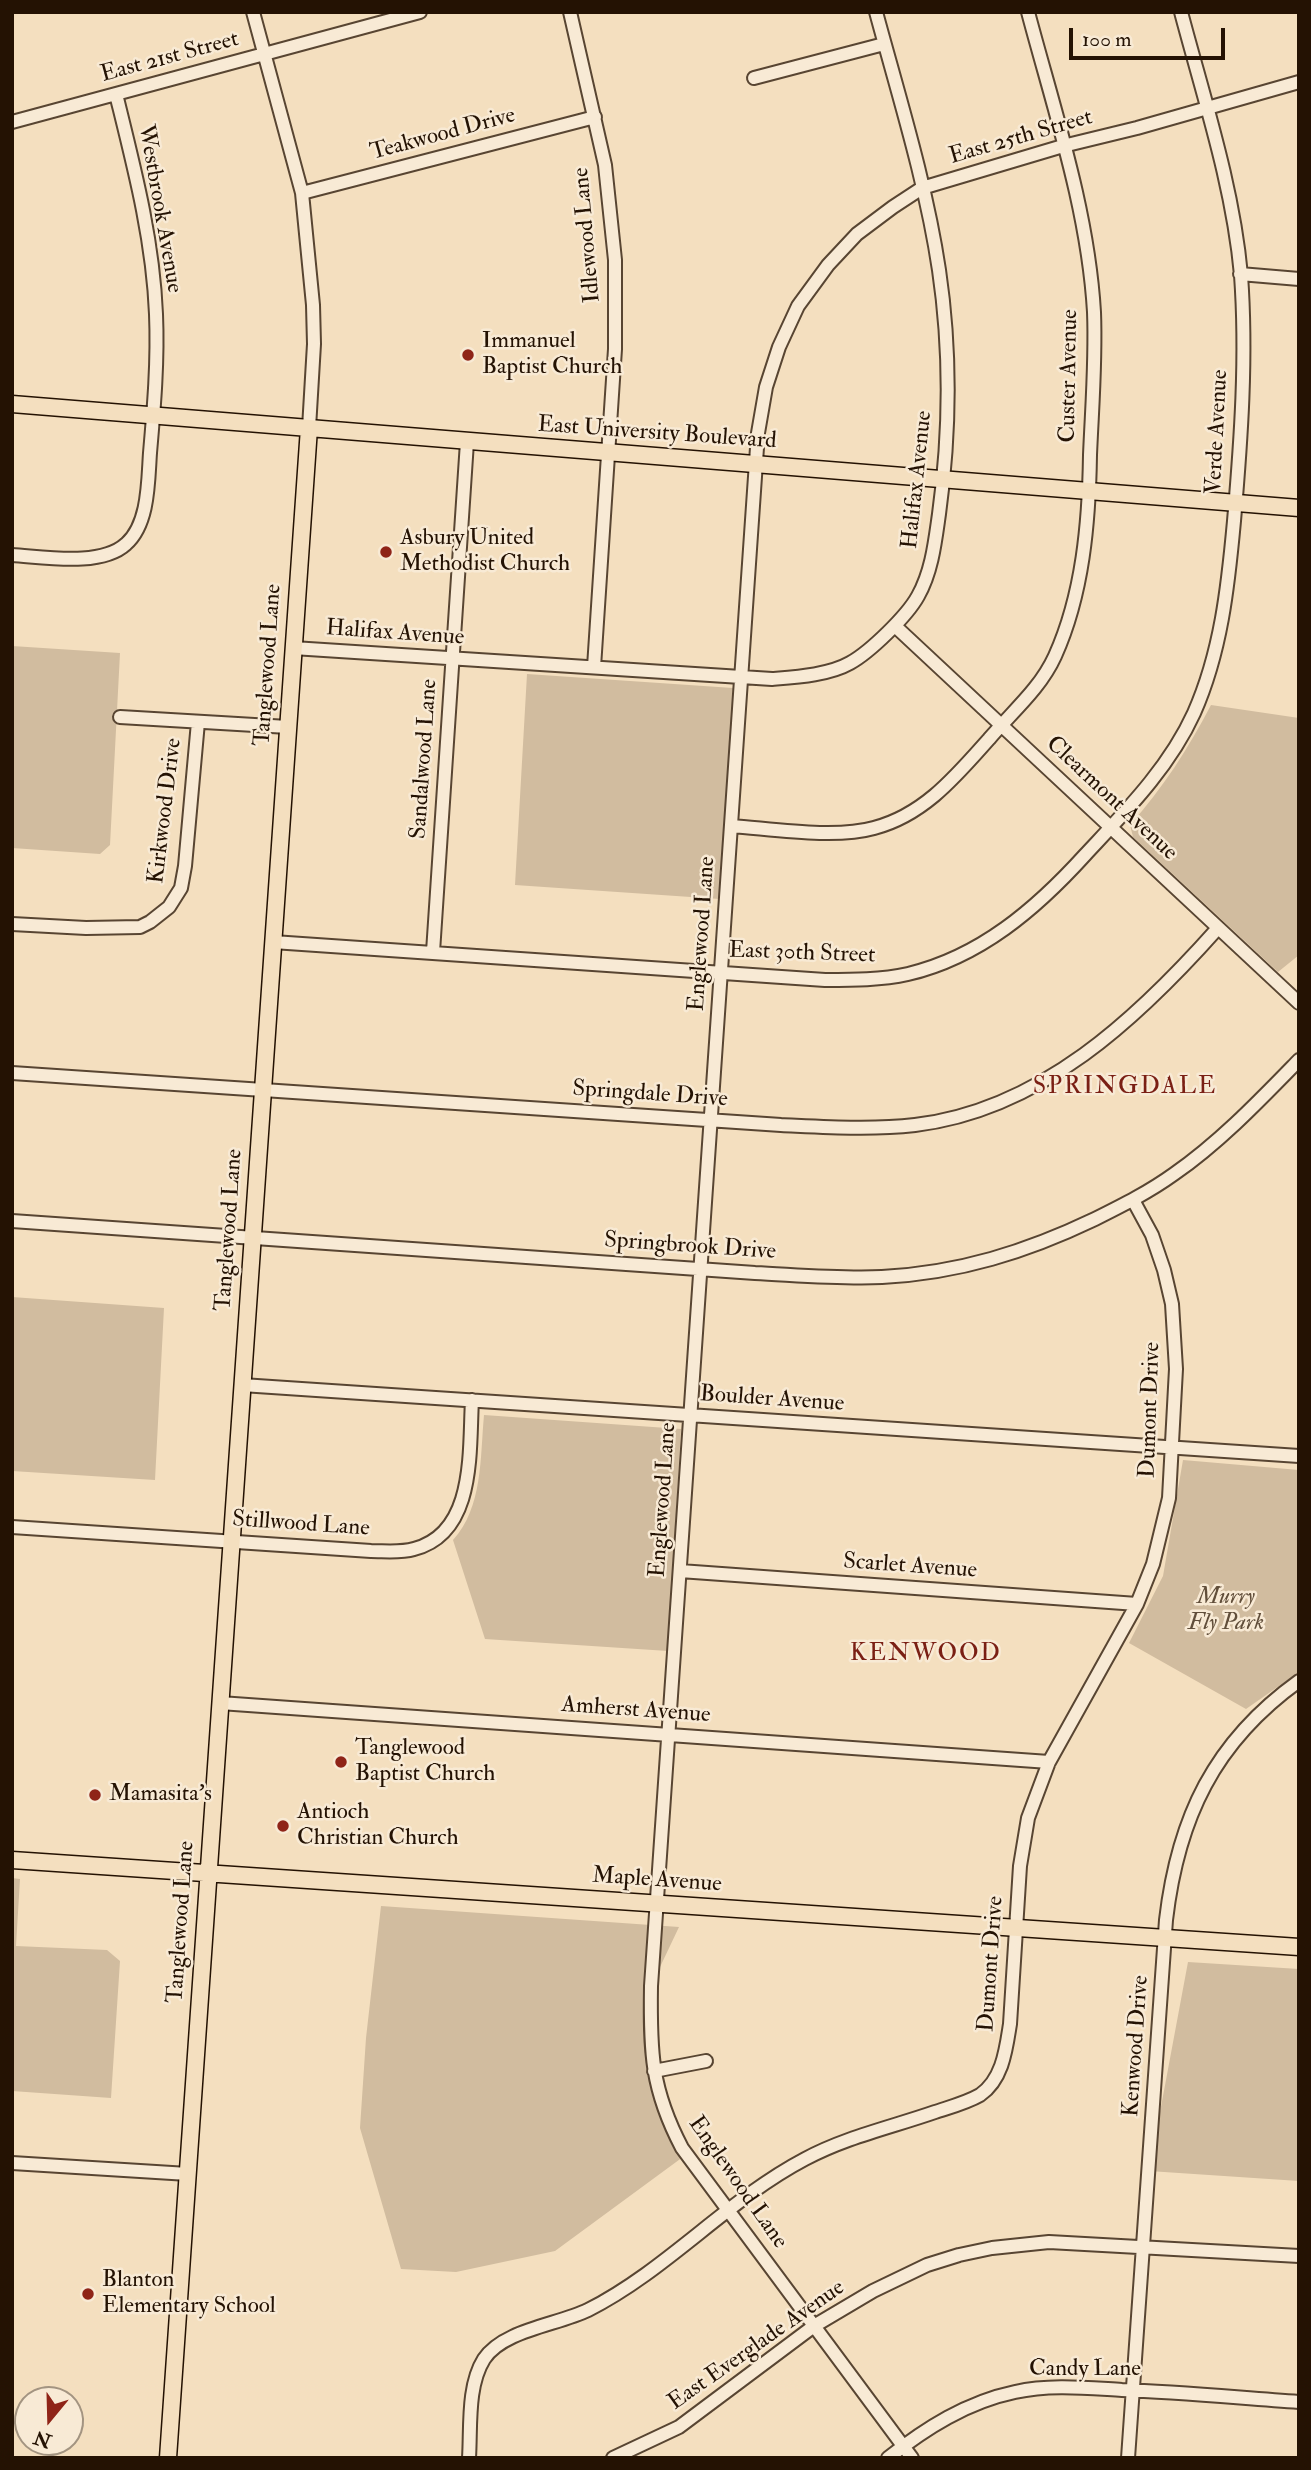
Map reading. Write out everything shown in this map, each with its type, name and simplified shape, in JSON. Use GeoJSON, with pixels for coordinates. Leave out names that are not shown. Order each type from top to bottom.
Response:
{"type":"FeatureCollection","features":[{"type":"Feature","properties":{"kind":"main road","name":"East University Boulevard"},"geometry":{"type":"LineString","coordinates":[[12,404],[1299,508]]}},
{"type":"Feature","properties":{"kind":"main road","name":"Tanglewood Lane"},"geometry":{"type":"LineString","coordinates":[[168,2458],[309,428]]}},
{"type":"Feature","properties":{"kind":"main road","name":"Maple Avenue"},"geometry":{"type":"LineString","coordinates":[[12,1860],[1299,1947]]}},
{"type":"Feature","properties":{"kind":"street","name":"Tanglewood Lane"},"geometry":{"type":"LineString","coordinates":[[253,12],[302,194],[312,289],[314,344],[309,428]]}},
{"type":"Feature","properties":{"kind":"street","name":"East 21st Street"},"geometry":{"type":"LineString","coordinates":[[12,122],[420,12]]}},
{"type":"Feature","properties":{"kind":"street","name":"Idlewood Lane"},"geometry":{"type":"LineString","coordinates":[[570,12],[607,178],[615,260],[615,349],[594,667]]}},
{"type":"Feature","properties":{"kind":"street","name":"Halifax Avenue"},"geometry":{"type":"LineString","coordinates":[[293,648],[772,679],[811,675],[850,663],[895,626],[908,611],[925,581],[934,546],[944,479],[947,368],[939,270],[922,188],[876,12]]}},
{"type":"Feature","properties":{"kind":"street","name":"Custer Avenue"},"geometry":{"type":"LineString","coordinates":[[732,826],[864,831],[910,814],[941,790],[1041,682],[1072,613],[1081,566],[1089,490],[1094,403],[1094,310],[1079,202],[1028,12]]}},
{"type":"Feature","properties":{"kind":"street","name":"Verde Avenue"},"geometry":{"type":"LineString","coordinates":[[1110,827],[1154,779],[1193,715],[1215,657],[1227,595],[1244,356],[1241,274],[1230,201],[1181,12]]}},
{"type":"Feature","properties":{"kind":"street"},"geometry":{"type":"LineString","coordinates":[[754,78],[884,44]]}},
{"type":"Feature","properties":{"kind":"street","name":"East 25th Street"},"geometry":{"type":"LineString","coordinates":[[757,465],[758,433],[766,387],[779,347],[798,306],[828,265],[857,234],[892,207],[922,188],[1063,146],[1299,82]]}},
{"type":"Feature","properties":{"kind":"street","name":"Westbrook Avenue"},"geometry":{"type":"LineString","coordinates":[[12,555],[80,558],[109,554],[128,543],[135,535],[144,509],[153,415],[156,314],[152,270],[137,178],[116,94]]}},
{"type":"Feature","properties":{"kind":"street","name":"Teakwood Drive"},"geometry":{"type":"LineString","coordinates":[[302,194],[595,117]]}},
{"type":"Feature","properties":{"kind":"street"},"geometry":{"type":"LineString","coordinates":[[1241,274],[1299,279]]}},
{"type":"Feature","properties":{"kind":"street","name":"Sandalwood Lane"},"geometry":{"type":"LineString","coordinates":[[433,952],[467,442]]}},
{"type":"Feature","properties":{"kind":"street","name":"Englewood Lane"},"geometry":{"type":"LineString","coordinates":[[757,465],[651,1986],[654,2071],[666,2118],[682,2148],[912,2458]]}},
{"type":"Feature","properties":{"kind":"street","name":"Clearmont Avenue"},"geometry":{"type":"LineString","coordinates":[[895,626],[1299,1003]]}},
{"type":"Feature","properties":{"kind":"street"},"geometry":{"type":"LineString","coordinates":[[120,717],[288,727]]}},
{"type":"Feature","properties":{"kind":"street","name":"Kirkwood Drive"},"geometry":{"type":"LineString","coordinates":[[12,924],[124,929],[150,922],[169,907],[181,888],[185,866],[198,722]]}},
{"type":"Feature","properties":{"kind":"street","name":"East 30th Street"},"geometry":{"type":"LineString","coordinates":[[273,942],[722,971],[780,978],[856,980],[908,974],[981,945],[1017,920],[1043,898],[1110,827]]}},
{"type":"Feature","properties":{"kind":"street","name":"Springdale Drive"},"geometry":{"type":"LineString","coordinates":[[12,1073],[809,1126],[882,1127],[943,1120],[988,1106],[1027,1088],[1095,1048],[1151,1001],[1218,928]]}},
{"type":"Feature","properties":{"kind":"street","name":"Springbrook Drive"},"geometry":{"type":"LineString","coordinates":[[12,1221],[833,1277],[881,1277],[955,1268],[1017,1253],[1133,1200],[1176,1173],[1209,1147],[1299,1060]]}},
{"type":"Feature","properties":{"kind":"street","name":"Dumont Drive"},"geometry":{"type":"LineString","coordinates":[[469,2458],[476,2378],[491,2350],[510,2337],[558,2322],[610,2297],[727,2209],[781,2173],[821,2151],[965,2102],[989,2087],[997,2076],[1006,2048],[1020,1866],[1028,1818],[1049,1762],[1137,1604],[1153,1564],[1169,1498],[1177,1369],[1172,1304],[1152,1235],[1133,1200]]}},
{"type":"Feature","properties":{"kind":"street","name":"Boulder Avenue"},"geometry":{"type":"LineString","coordinates":[[242,1385],[1299,1456]]}},
{"type":"Feature","properties":{"kind":"street","name":"Stillwood Lane"},"geometry":{"type":"LineString","coordinates":[[12,1527],[401,1552],[425,1545],[446,1530],[460,1506],[469,1459],[472,1400]]}},
{"type":"Feature","properties":{"kind":"street","name":"Scarlet Avenue"},"geometry":{"type":"LineString","coordinates":[[680,1571],[1137,1604]]}},
{"type":"Feature","properties":{"kind":"street","name":"Kenwood Drive"},"geometry":{"type":"LineString","coordinates":[[1128,2458],[1165,1938],[1174,1865],[1198,1797],[1226,1750],[1264,1709],[1299,1681]]}},
{"type":"Feature","properties":{"kind":"street","name":"Amherst Avenue"},"geometry":{"type":"LineString","coordinates":[[220,1703],[1049,1762]]}},
{"type":"Feature","properties":{"kind":"street"},"geometry":{"type":"LineString","coordinates":[[654,2071],[706,2062]]}},
{"type":"Feature","properties":{"kind":"street"},"geometry":{"type":"LineString","coordinates":[[12,2163],[188,2174]]}},
{"type":"Feature","properties":{"kind":"street","name":"East Everglade Avenue"},"geometry":{"type":"LineString","coordinates":[[613,2458],[679,2427],[814,2326],[899,2277],[959,2255],[992,2248],[1049,2242],[1299,2256]]}},
{"type":"Feature","properties":{"kind":"street","name":"Candy Lane"},"geometry":{"type":"LineString","coordinates":[[888,2458],[965,2408],[1016,2391],[1065,2387],[1299,2402]]}},
{"type":"Feature","properties":{"kind":"green space"},"geometry":{"type":"Polygon","coordinates":[[[12,646],[120,653],[110,845],[100,854],[12,848],[12,646]]]}},
{"type":"Feature","properties":{"kind":"green space"},"geometry":{"type":"Polygon","coordinates":[[[527,674],[733,688],[720,899],[515,885],[527,674]]]}},
{"type":"Feature","properties":{"kind":"green space"},"geometry":{"type":"Polygon","coordinates":[[[1211,705],[1299,718],[1299,955],[1278,972],[1133,837],[1130,825],[1174,768],[1211,705]]]}},
{"type":"Feature","properties":{"kind":"green space"},"geometry":{"type":"Polygon","coordinates":[[[12,1297],[164,1308],[155,1480],[12,1471],[12,1297]]]}},
{"type":"Feature","properties":{"kind":"green space"},"geometry":{"type":"Polygon","coordinates":[[[484,1415],[681,1429],[668,1651],[485,1639],[453,1540],[463,1527],[475,1497],[484,1415]]]}},
{"type":"Feature","properties":{"kind":"green space","name":"Murry Fly Park"},"geometry":{"type":"Polygon","coordinates":[[[1183,1460],[1299,1470],[1299,1672],[1246,1709],[1129,1643],[1163,1576],[1183,1460]]]}},
{"type":"Feature","properties":{"kind":"green space"},"geometry":{"type":"Polygon","coordinates":[[[12,1878],[20,1879],[16,1946],[107,1950],[120,1961],[111,2098],[12,2091],[12,1878]]]}},
{"type":"Feature","properties":{"kind":"green space"},"geometry":{"type":"Polygon","coordinates":[[[381,1906],[679,1927],[651,1986],[654,2071],[687,2154],[555,2251],[456,2272],[401,2269],[360,2128],[366,2038],[381,1906]]]}},
{"type":"Feature","properties":{"kind":"green space"},"geometry":{"type":"Polygon","coordinates":[[[1188,1962],[1299,1969],[1299,2181],[1149,2171],[1188,1962]]]}},
{"type":"Feature","properties":{"kind":"place","name":"Immanuel Baptist Church"},"geometry":{"type":"Point","coordinates":[468,355]}},
{"type":"Feature","properties":{"kind":"place","name":"Asbury United Methodist Church"},"geometry":{"type":"Point","coordinates":[386,552]}},
{"type":"Feature","properties":{"kind":"place","name":"Tanglewood Baptist Church"},"geometry":{"type":"Point","coordinates":[341,1762]}},
{"type":"Feature","properties":{"kind":"place","name":"Mamasita's"},"geometry":{"type":"Point","coordinates":[95,1795]}},
{"type":"Feature","properties":{"kind":"place","name":"Antioch Christian Church"},"geometry":{"type":"Point","coordinates":[283,1826]}},
{"type":"Feature","properties":{"kind":"place","name":"Blanton Elementary School"},"geometry":{"type":"Point","coordinates":[88,2294]}},
{"type":"Feature","properties":{"kind":"district","name":"SPRINGDALE"},"geometry":{"type":"Point","coordinates":[1125,1088]}},
{"type":"Feature","properties":{"kind":"district","name":"KENWOOD"},"geometry":{"type":"Point","coordinates":[926,1655]}}]}
